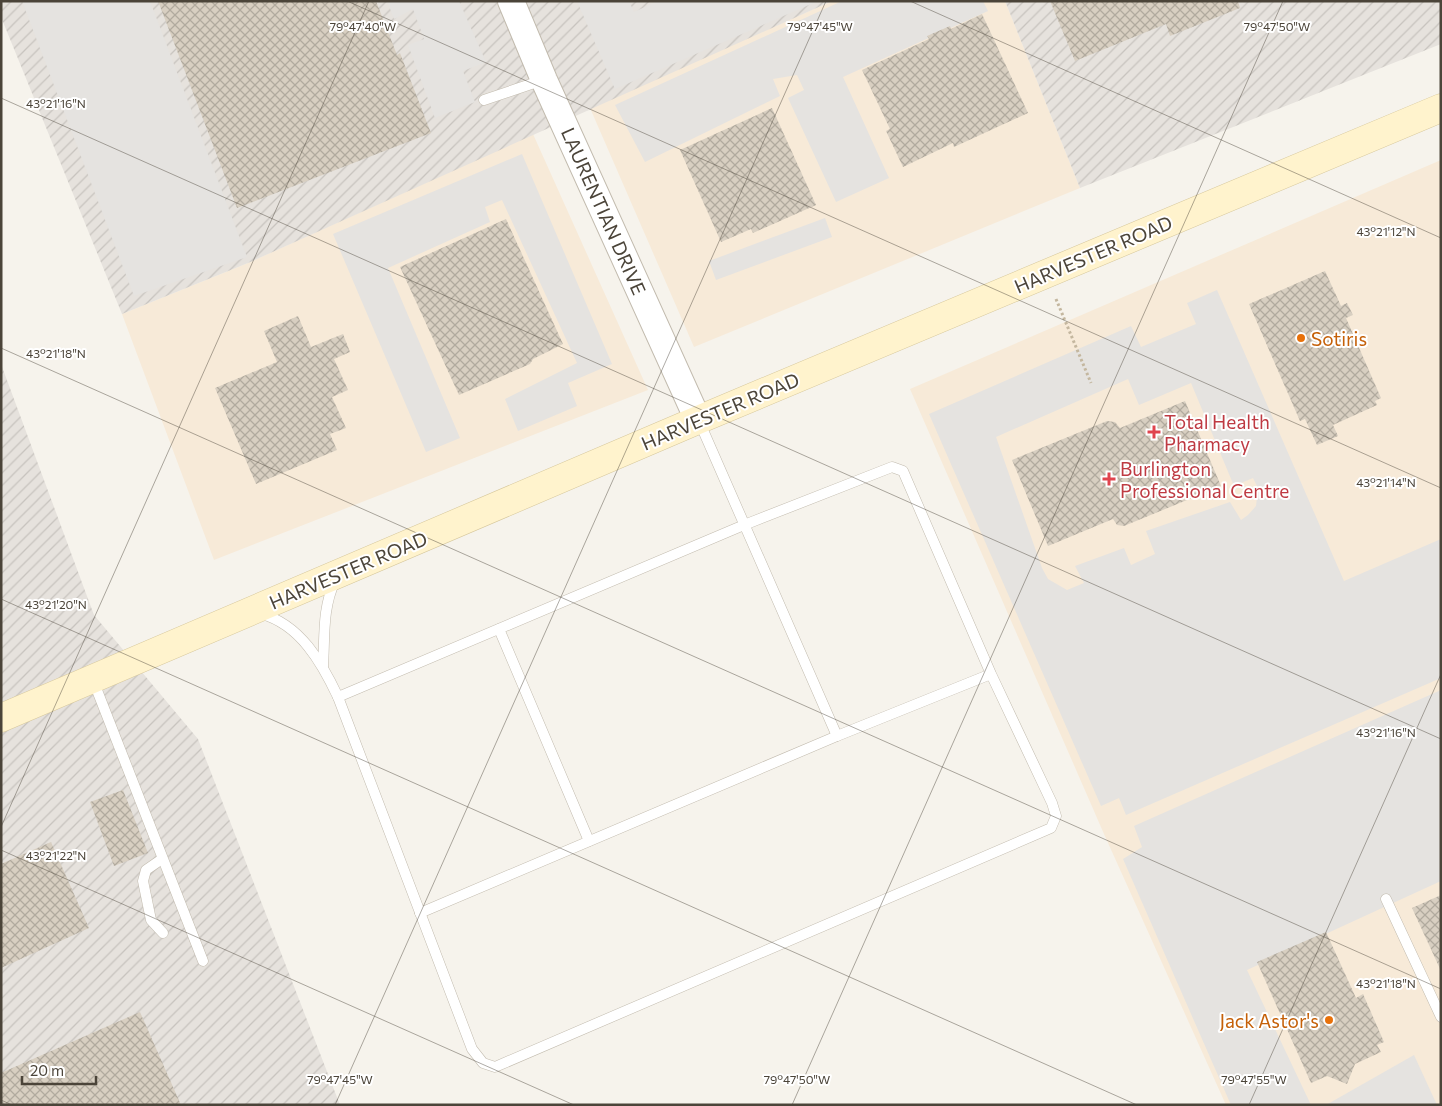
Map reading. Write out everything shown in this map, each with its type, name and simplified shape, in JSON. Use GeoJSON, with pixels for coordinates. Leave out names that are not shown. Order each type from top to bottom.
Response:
{"type":"FeatureCollection","features":[{"type":"Feature","properties":{"kind":"main road","name":"HARVESTER ROAD"},"geometry":{"type":"LineString","coordinates":[[1,718],[698,420],[1441,108]]}},
{"type":"Feature","properties":{"kind":"street","name":"LAURENTIAN DRIVE"},"geometry":{"type":"LineString","coordinates":[[511,1],[544,80],[698,420]]}},
{"type":"Feature","properties":{"kind":"lane"},"geometry":{"type":"LineString","coordinates":[[484,100],[544,80]]}},
{"type":"Feature","properties":{"kind":"lane"},"geometry":{"type":"LineString","coordinates":[[698,420],[837,736]]}},
{"type":"Feature","properties":{"kind":"lane"},"geometry":{"type":"LineString","coordinates":[[252,612],[272,617],[288,627],[323,666],[338,697],[472,1049],[483,1063],[495,1068],[1051,828],[1056,816],[1052,803],[991,674],[903,471],[892,467],[744,525],[338,697]]}},
{"type":"Feature","properties":{"kind":"lane"},"geometry":{"type":"LineString","coordinates":[[323,666],[324,615],[327,599],[337,575]]}},
{"type":"Feature","properties":{"kind":"lane"},"geometry":{"type":"LineString","coordinates":[[499,629],[589,841]]}},
{"type":"Feature","properties":{"kind":"lane"},"geometry":{"type":"LineString","coordinates":[[420,912],[837,736],[991,674]]}},
{"type":"Feature","properties":{"kind":"lane"},"geometry":{"type":"LineString","coordinates":[[93,680],[203,961]]}},
{"type":"Feature","properties":{"kind":"lane"},"geometry":{"type":"LineString","coordinates":[[162,859],[146,870],[144,881],[151,920],[163,933]]}},
{"type":"Feature","properties":{"kind":"lane"},"geometry":{"type":"LineString","coordinates":[[1386,899],[1441,1017]]}},
{"type":"Feature","properties":{"kind":"path"},"geometry":{"type":"LineString","coordinates":[[1045,274],[1091,384]]}},
{"type":"Feature","properties":{"kind":"shaded area"},"geometry":{"type":"Polygon","coordinates":[[[1,1],[832,1],[248,263],[122,314],[1,17],[1,1]]]}},
{"type":"Feature","properties":{"kind":"shaded area"},"geometry":{"type":"Polygon","coordinates":[[[22,1],[150,1],[247,257],[134,296],[22,1]]]}},
{"type":"Feature","properties":{"kind":"shaded area"},"geometry":{"type":"Polygon","coordinates":[[[387,1],[459,1],[486,62],[463,71],[475,102],[435,118],[408,45],[424,39],[413,9],[394,19],[387,1]]]}},
{"type":"Feature","properties":{"kind":"shaded area"},"geometry":{"type":"Polygon","coordinates":[[[577,1],[629,1],[634,12],[658,1],[818,1],[615,89],[577,1]]]}},
{"type":"Feature","properties":{"kind":"shaded area"},"geometry":{"type":"Polygon","coordinates":[[[832,1],[1005,1],[1080,188],[694,347],[590,108],[832,1]]]}},
{"type":"Feature","properties":{"kind":"shaded area"},"geometry":{"type":"Polygon","coordinates":[[[842,1],[983,1],[988,11],[843,77],[889,178],[836,202],[788,98],[804,90],[797,75],[773,79],[780,96],[645,162],[615,105],[842,1]]]}},
{"type":"Feature","properties":{"kind":"shaded area"},"geometry":{"type":"Polygon","coordinates":[[[1005,1],[1441,1],[1441,44],[1080,188],[1005,1]]]}},
{"type":"Feature","properties":{"kind":"shaded area"},"geometry":{"type":"Polygon","coordinates":[[[533,134],[648,390],[214,560],[122,314],[248,263],[533,134]]]}},
{"type":"Feature","properties":{"kind":"shaded area"},"geometry":{"type":"Polygon","coordinates":[[[522,154],[612,364],[568,383],[577,406],[518,431],[505,399],[577,363],[502,200],[485,207],[490,222],[388,268],[460,438],[426,452],[333,234],[522,154]]]}},
{"type":"Feature","properties":{"kind":"shaded area"},"geometry":{"type":"Polygon","coordinates":[[[1441,160],[1441,1105],[1226,1105],[1104,834],[910,389],[1441,160]]]}},
{"type":"Feature","properties":{"kind":"shaded area"},"geometry":{"type":"Polygon","coordinates":[[[825,218],[832,237],[716,280],[709,261],[825,218]]]}},
{"type":"Feature","properties":{"kind":"shaded area"},"geometry":{"type":"Polygon","coordinates":[[[1217,290],[1344,581],[1441,539],[1441,678],[1126,815],[1119,798],[1101,806],[929,414],[1131,326],[1141,347],[1196,324],[1187,303],[1217,290]],[[1128,379],[996,437],[1042,568],[1048,579],[1067,590],[1084,583],[1075,566],[1124,548],[1131,565],[1155,554],[1146,531],[1230,502],[1241,520],[1256,506],[1258,488],[1253,478],[1234,486],[1191,383],[1139,405],[1128,379]]]}},
{"type":"Feature","properties":{"kind":"shaded area"},"geometry":{"type":"Polygon","coordinates":[[[1,364],[94,615],[198,739],[340,1105],[1,1105],[1,364]]]}},
{"type":"Feature","properties":{"kind":"shaded area"},"geometry":{"type":"Polygon","coordinates":[[[1441,690],[1441,881],[1247,970],[1311,1105],[1231,1105],[1123,859],[1142,847],[1134,826],[1441,690]]]}},
{"type":"Feature","properties":{"kind":"shaded area"},"geometry":{"type":"Polygon","coordinates":[[[1414,1055],[1437,1105],[1326,1105],[1414,1055]]]}},
{"type":"Feature","properties":{"kind":"building"},"geometry":{"type":"Polygon","coordinates":[[[158,1],[376,1],[397,55],[400,53],[431,133],[237,208],[158,1]]]}},
{"type":"Feature","properties":{"kind":"building"},"geometry":{"type":"Polygon","coordinates":[[[1050,1],[1238,1],[1240,8],[1170,36],[1166,24],[1075,61],[1050,1]]]}},
{"type":"Feature","properties":{"kind":"building"},"geometry":{"type":"Polygon","coordinates":[[[982,14],[1028,113],[954,147],[953,143],[903,167],[886,131],[890,129],[862,70],[929,39],[927,36],[950,26],[951,29],[982,14]]]}},
{"type":"Feature","properties":{"kind":"building"},"geometry":{"type":"Polygon","coordinates":[[[772,108],[816,205],[753,233],[751,229],[721,242],[680,150],[772,108]]]}},
{"type":"Feature","properties":{"kind":"building"},"geometry":{"type":"Polygon","coordinates":[[[506,219],[563,344],[533,359],[530,364],[459,395],[400,267],[506,219]]]}},
{"type":"Feature","properties":{"kind":"building"},"geometry":{"type":"Polygon","coordinates":[[[1325,271],[1341,306],[1347,303],[1353,315],[1346,318],[1381,398],[1375,401],[1377,405],[1333,425],[1338,436],[1317,445],[1305,419],[1300,421],[1249,304],[1325,271]]]}},
{"type":"Feature","properties":{"kind":"building"},"geometry":{"type":"Polygon","coordinates":[[[298,316],[311,347],[343,334],[350,352],[334,359],[348,390],[332,397],[346,428],[330,434],[337,450],[256,484],[215,388],[277,362],[264,331],[298,316]]]}},
{"type":"Feature","properties":{"kind":"building"},"geometry":{"type":"Polygon","coordinates":[[[1185,401],[1221,486],[1124,526],[1117,525],[1113,519],[1048,546],[1012,460],[1107,421],[1115,422],[1120,428],[1185,401]]]}},
{"type":"Feature","properties":{"kind":"building"},"geometry":{"type":"Polygon","coordinates":[[[123,790],[148,853],[114,866],[90,802],[123,790]]]}},
{"type":"Feature","properties":{"kind":"building"},"geometry":{"type":"Polygon","coordinates":[[[51,842],[89,928],[1,968],[1,864],[51,842]]]}},
{"type":"Feature","properties":{"kind":"building"},"geometry":{"type":"Polygon","coordinates":[[[1441,895],[1441,971],[1412,908],[1441,895]]]}},
{"type":"Feature","properties":{"kind":"building","name":"Jack Astor's"},"geometry":{"type":"Polygon","coordinates":[[[1326,932],[1356,998],[1363,994],[1384,1042],[1377,1045],[1381,1052],[1355,1064],[1347,1084],[1327,1076],[1311,1083],[1257,962],[1326,932]]]}},
{"type":"Feature","properties":{"kind":"building"},"geometry":{"type":"Polygon","coordinates":[[[140,1012],[181,1105],[1,1105],[1,1073],[140,1012]]]}},
{"type":"Feature","properties":{"kind":"place","name":"Sotiris"},"geometry":{"type":"Point","coordinates":[1301,338]}},
{"type":"Feature","properties":{"kind":"place","name":"Total Health Pharmacy"},"geometry":{"type":"Point","coordinates":[1154,432]}},
{"type":"Feature","properties":{"kind":"place","name":"Burlington Professional Centre"},"geometry":{"type":"Point","coordinates":[1109,479]}},
{"type":"Feature","properties":{"kind":"place","name":"Jack Astor's"},"geometry":{"type":"Point","coordinates":[1329,1020]}}]}
